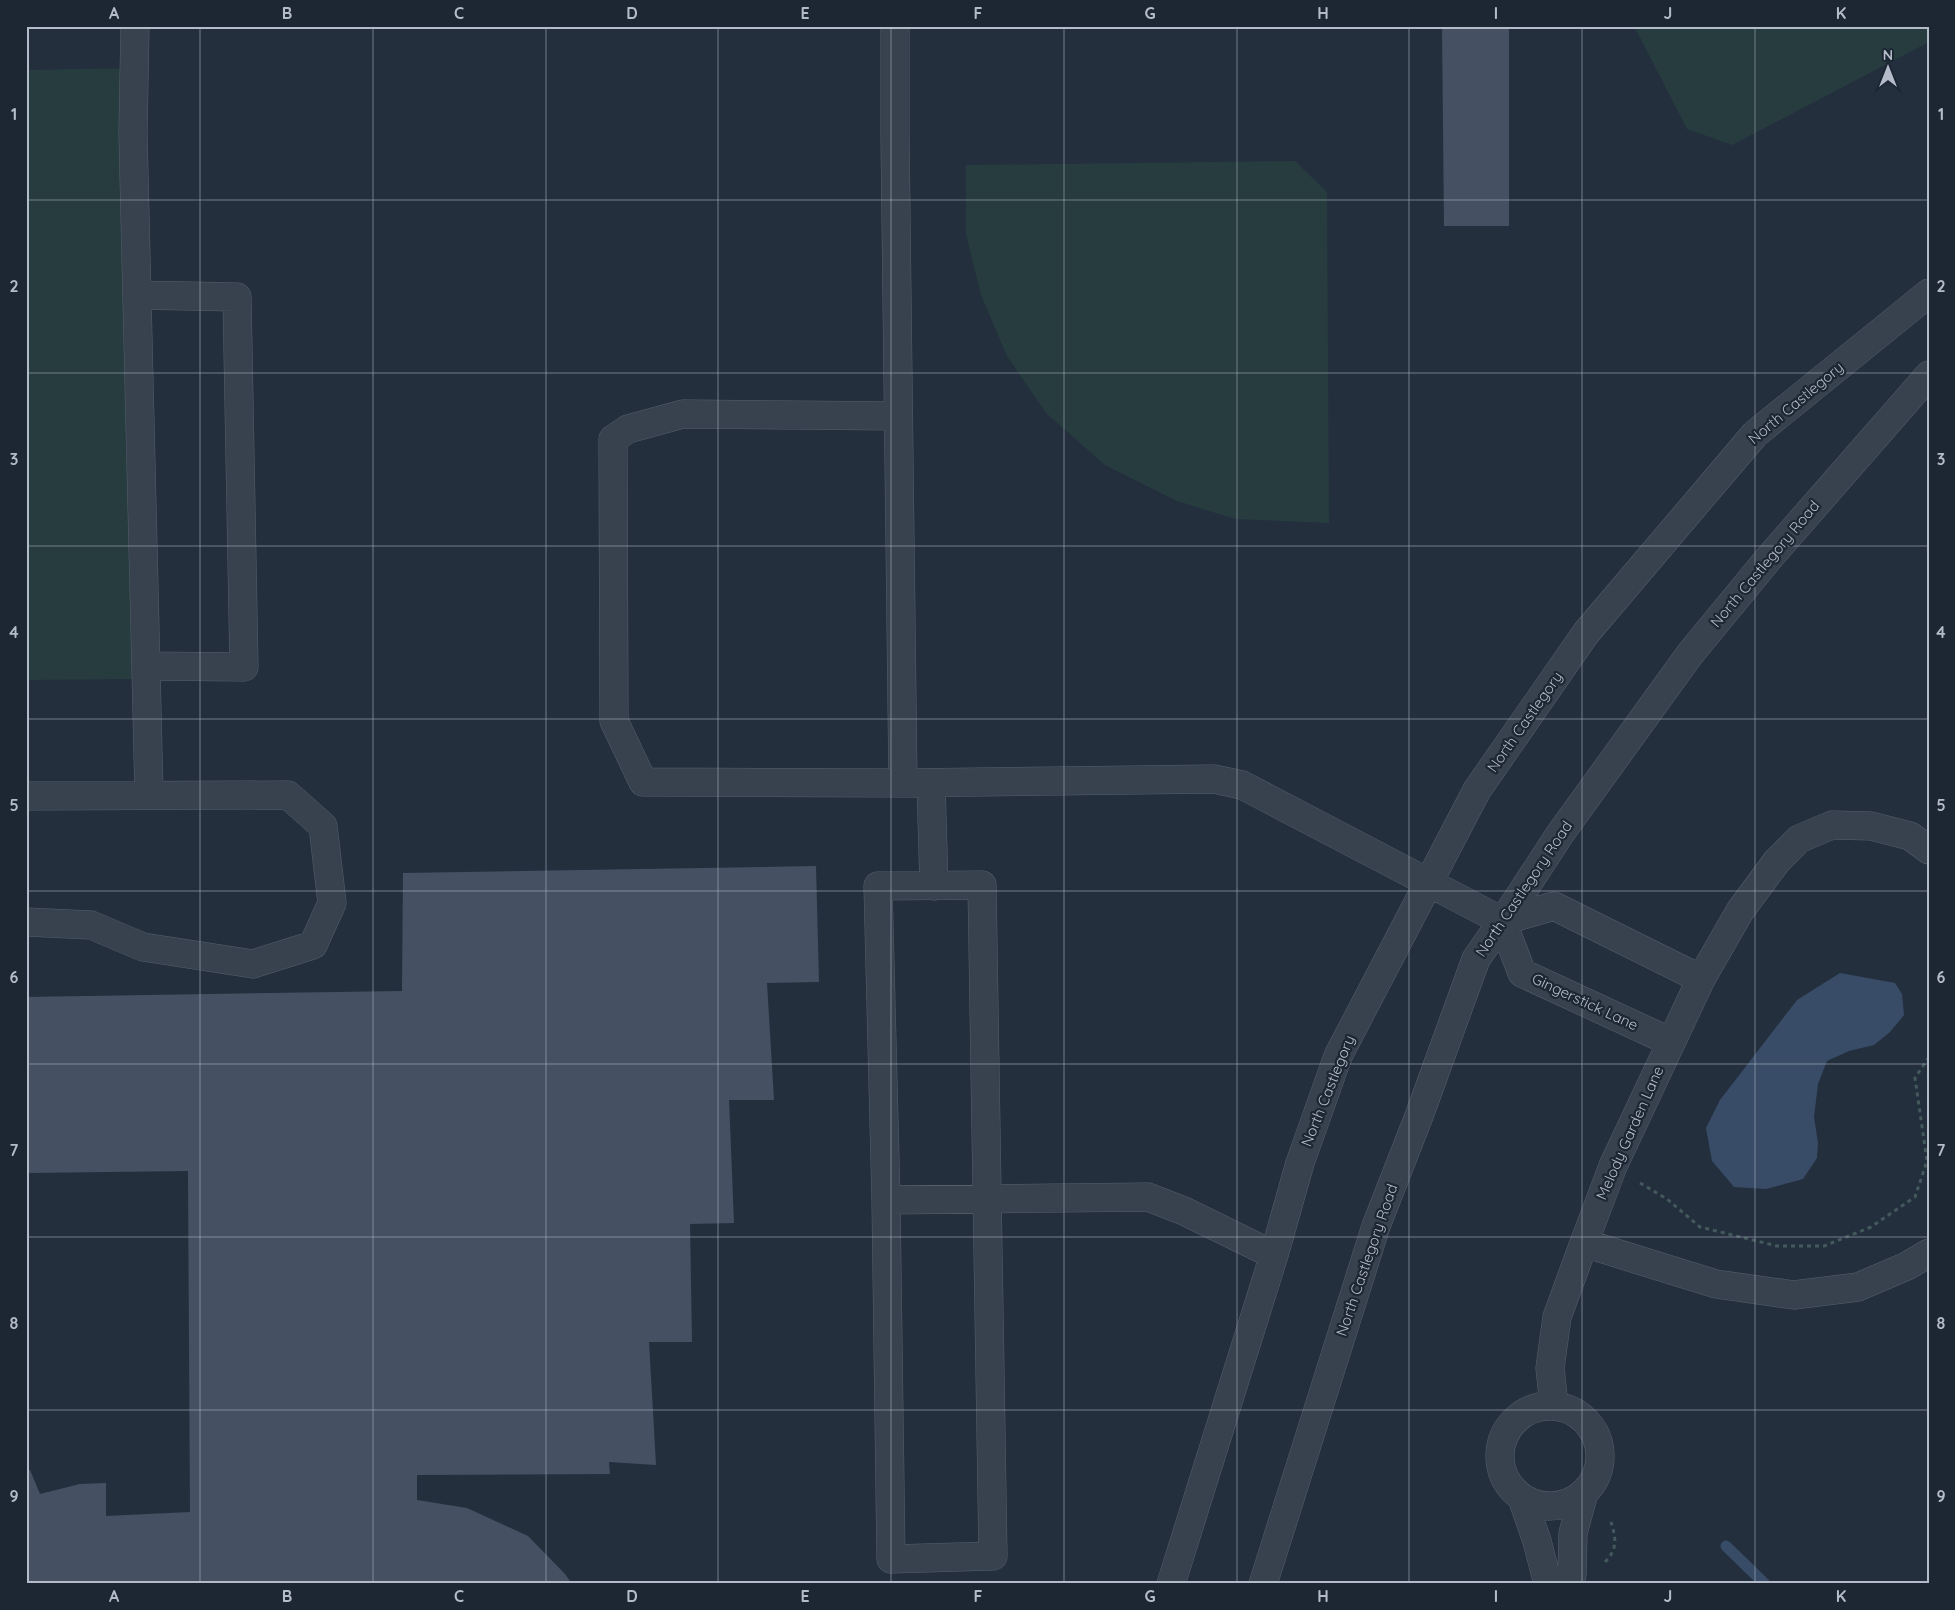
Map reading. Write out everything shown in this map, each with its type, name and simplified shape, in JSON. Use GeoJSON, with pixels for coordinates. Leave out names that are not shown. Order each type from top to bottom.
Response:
{"type":"FeatureCollection","features":[{"type":"Feature","properties":{"kind":"street"},"geometry":{"type":"LineString","coordinates":[[135,26],[133,133],[149,795]]}},
{"type":"Feature","properties":{"kind":"street"},"geometry":{"type":"LineString","coordinates":[[895,26],[903,783]]}},
{"type":"Feature","properties":{"kind":"street","name":"North Castlegory"},"geometry":{"type":"LineString","coordinates":[[1274,1255],[1300,1163],[1338,1056],[1477,790],[1586,633],[1755,434],[1929,293]]}},
{"type":"Feature","properties":{"kind":"street"},"geometry":{"type":"LineString","coordinates":[[137,295],[237,297],[244,667],[146,666]]}},
{"type":"Feature","properties":{"kind":"street","name":"North Castlegory Road"},"geometry":{"type":"LineString","coordinates":[[1263,1584],[1376,1226],[1419,1116],[1476,959],[1560,834],[1690,654],[1769,558],[1929,374]]}},
{"type":"Feature","properties":{"kind":"street"},"geometry":{"type":"LineString","coordinates":[[898,416],[683,414],[628,429],[613,439],[614,721],[643,782],[931,783],[1214,779],[1242,785],[1502,920],[1554,906],[1701,979]]}},
{"type":"Feature","properties":{"kind":"street"},"geometry":{"type":"LineString","coordinates":[[931,783],[934,886]]}},
{"type":"Feature","properties":{"kind":"street"},"geometry":{"type":"LineString","coordinates":[[26,796],[288,795],[323,826],[332,903],[313,945],[253,964],[143,947],[91,925],[26,922]]}},
{"type":"Feature","properties":{"kind":"street","name":"Melody Garden Lane"},"geometry":{"type":"LineString","coordinates":[[1554,1406],[1550,1368],[1557,1316],[1584,1243],[1613,1166],[1671,1042],[1701,979],[1740,911],[1776,861],[1799,839],[1832,825],[1871,826],[1910,836],[1929,850]]}},
{"type":"Feature","properties":{"kind":"street"},"geometry":{"type":"LineString","coordinates":[[982,885],[986,1199],[993,1556],[891,1559],[886,1200],[878,886],[982,885]]}},
{"type":"Feature","properties":{"kind":"street","name":"Gingerstick Lane"},"geometry":{"type":"LineString","coordinates":[[1502,920],[1522,973],[1671,1042]]}},
{"type":"Feature","properties":{"kind":"street"},"geometry":{"type":"LineString","coordinates":[[886,1200],[1148,1197],[1184,1211],[1274,1255],[1170,1584]]}},
{"type":"Feature","properties":{"kind":"street"},"geometry":{"type":"LineString","coordinates":[[1584,1243],[1716,1284],[1794,1295],[1858,1287],[1907,1266],[1929,1253]]}},
{"type":"Feature","properties":{"kind":"street"},"geometry":{"type":"LineString","coordinates":[[1522,1498],[1551,1506],[1569,1503],[1584,1493],[1595,1480],[1600,1459],[1599,1442],[1590,1426],[1578,1414],[1554,1406],[1537,1408],[1521,1415],[1508,1428],[1501,1444],[1502,1470],[1510,1486],[1522,1498],[1537,1540],[1548,1584]]}},
{"type":"Feature","properties":{"kind":"street"},"geometry":{"type":"LineString","coordinates":[[1570,1584],[1573,1533],[1584,1493]]}},
{"type":"Feature","properties":{"kind":"path"},"geometry":{"type":"LineString","coordinates":[[1613,1166],[1667,1200],[1700,1227],[1777,1246],[1824,1246],[1871,1227],[1915,1196],[1926,1161],[1915,1078],[1929,1057]]}},
{"type":"Feature","properties":{"kind":"green space"},"geometry":{"type":"Polygon","coordinates":[[[1634,26],[1929,26],[1929,42],[1732,145],[1687,129],[1634,26]]]}},
{"type":"Feature","properties":{"kind":"green space"},"geometry":{"type":"Polygon","coordinates":[[[140,68],[139,679],[26,680],[26,70],[140,68]]]}},
{"type":"Feature","properties":{"kind":"green space"},"geometry":{"type":"Polygon","coordinates":[[[1295,161],[1327,192],[1329,523],[1235,519],[1177,501],[1105,465],[1046,413],[1007,356],[981,295],[966,234],[966,165],[1295,161]]]}},
{"type":"Feature","properties":{"kind":"water"},"geometry":{"type":"Polygon","coordinates":[[[1840,973],[1895,983],[1902,994],[1904,1015],[1890,1032],[1874,1045],[1849,1051],[1827,1061],[1818,1084],[1814,1117],[1818,1143],[1817,1158],[1803,1179],[1766,1189],[1734,1187],[1712,1161],[1706,1128],[1720,1100],[1797,1000],[1840,973]]]}},
{"type":"Feature","properties":{"kind":"building"},"geometry":{"type":"Polygon","coordinates":[[[1442,26],[1509,26],[1509,226],[1444,226],[1442,26]]]}},
{"type":"Feature","properties":{"kind":"building"},"geometry":{"type":"Polygon","coordinates":[[[816,866],[819,982],[767,983],[774,1100],[729,1100],[734,1223],[690,1224],[692,1342],[649,1342],[656,1465],[609,1462],[610,1474],[417,1475],[417,1500],[467,1508],[528,1536],[565,1574],[572,1584],[26,1584],[26,1470],[30,1470],[40,1494],[80,1484],[106,1483],[106,1516],[190,1512],[188,1171],[26,1173],[26,997],[402,991],[403,873],[816,866]]]}},
{"type":"Feature","properties":{"kind":"waterway"},"geometry":{"type":"LineString","coordinates":[[1726,1546],[1765,1584]]}}]}
